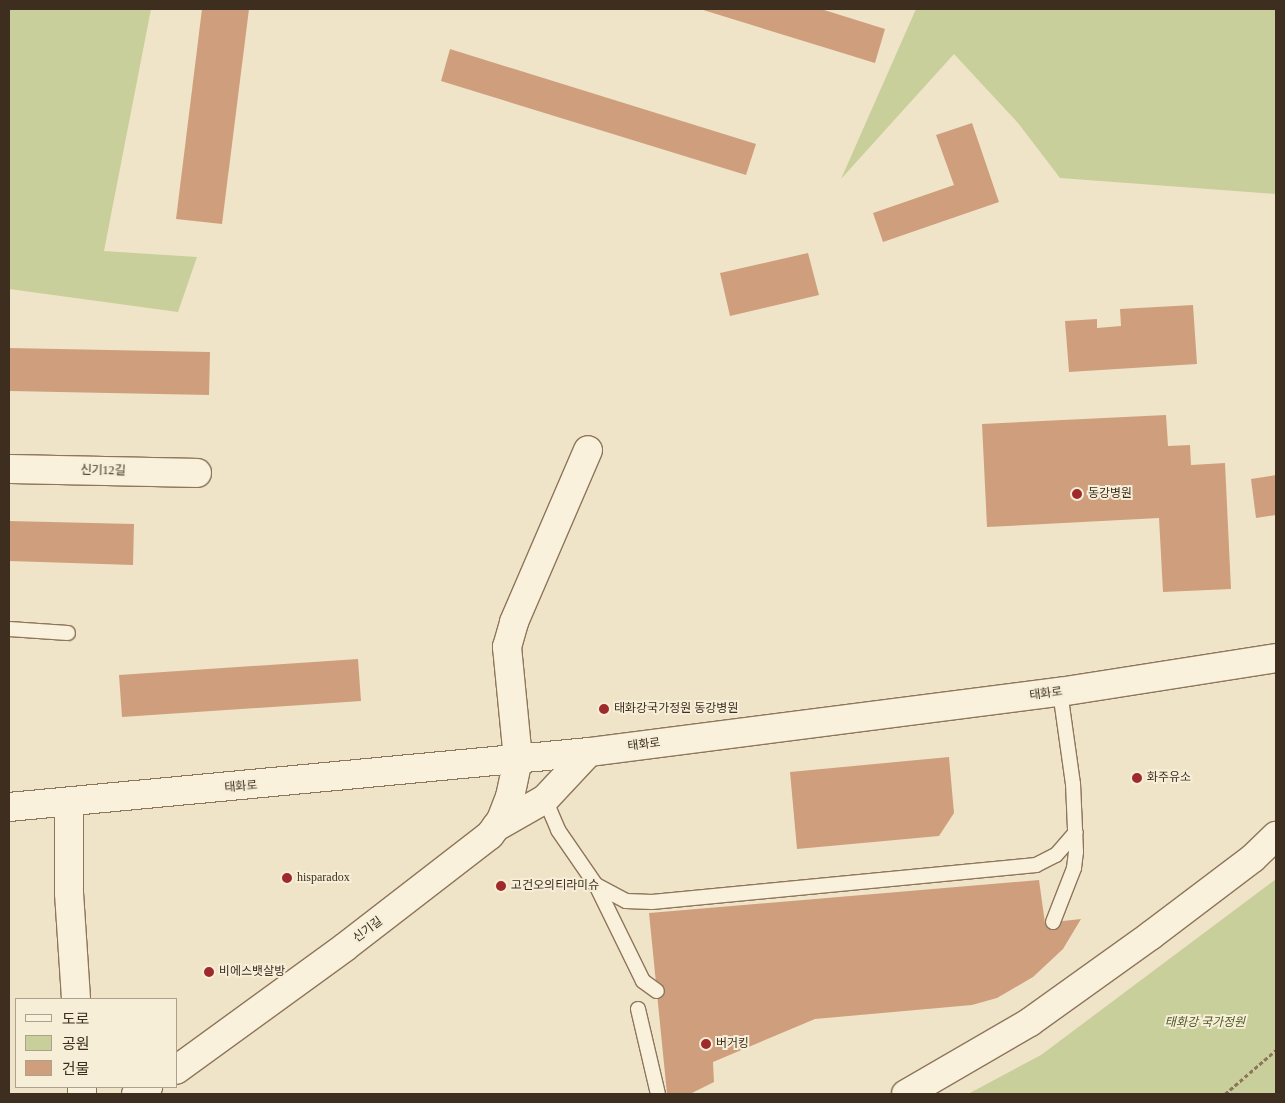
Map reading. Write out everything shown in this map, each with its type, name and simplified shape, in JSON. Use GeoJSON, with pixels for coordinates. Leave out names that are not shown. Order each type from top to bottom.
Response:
{"type":"FeatureCollection","features":[{"type":"Feature","properties":{"kind":"street","name":"신기길"},"geometry":{"type":"LineString","coordinates":[[178,1069],[414,896],[496,827],[510,797],[518,759],[507,647],[514,622],[588,450]]}},
{"type":"Feature","properties":{"kind":"street","name":"신기12길"},"geometry":{"type":"LineString","coordinates":[[9,469],[197,473]]}},
{"type":"Feature","properties":{"kind":"street","name":"태화로"},"geometry":{"type":"LineString","coordinates":[[9,807],[69,803],[589,752],[1060,692],[1276,658]]}},
{"type":"Feature","properties":{"kind":"street"},"geometry":{"type":"LineString","coordinates":[[496,827],[545,799],[589,752]]}},
{"type":"Feature","properties":{"kind":"street"},"geometry":{"type":"LineString","coordinates":[[69,803],[69,893],[76,998]]}},
{"type":"Feature","properties":{"kind":"street"},"geometry":{"type":"LineString","coordinates":[[906,1094],[1030,1022],[1150,936],[1276,836]]}},
{"type":"Feature","properties":{"kind":"lane"},"geometry":{"type":"LineString","coordinates":[[9,629],[68,633]]}},
{"type":"Feature","properties":{"kind":"lane"},"geometry":{"type":"LineString","coordinates":[[1053,922],[1074,868],[1076,832],[1073,784],[1060,692]]}},
{"type":"Feature","properties":{"kind":"lane"},"geometry":{"type":"LineString","coordinates":[[545,799],[558,830],[596,885],[643,981],[657,991]]}},
{"type":"Feature","properties":{"kind":"lane"},"geometry":{"type":"LineString","coordinates":[[596,885],[626,902],[652,902],[1036,865],[1056,855],[1076,832]]}},
{"type":"Feature","properties":{"kind":"lane"},"geometry":{"type":"LineString","coordinates":[[638,1009],[658,1094]]}},
{"type":"Feature","properties":{"kind":"path"},"geometry":{"type":"LineString","coordinates":[[1225,1094],[1276,1050]]}},
{"type":"Feature","properties":{"kind":"green space"},"geometry":{"type":"Polygon","coordinates":[[[9,9],[151,9],[104,251],[197,257],[178,312],[9,289],[9,9]]]}},
{"type":"Feature","properties":{"kind":"green space"},"geometry":{"type":"Polygon","coordinates":[[[916,9],[1276,9],[1276,194],[1060,178],[1018,123],[954,54],[841,179],[916,9]]]}},
{"type":"Feature","properties":{"kind":"green space","name":"태화강 국가정원"},"geometry":{"type":"Polygon","coordinates":[[[1276,879],[1276,1094],[968,1094],[1041,1055],[1276,879]]]}},
{"type":"Feature","properties":{"kind":"building"},"geometry":{"type":"Polygon","coordinates":[[[202,9],[249,9],[222,224],[176,219],[202,9]]]}},
{"type":"Feature","properties":{"kind":"building"},"geometry":{"type":"Polygon","coordinates":[[[700,9],[821,9],[885,29],[875,63],[700,9]]]}},
{"type":"Feature","properties":{"kind":"building"},"geometry":{"type":"Polygon","coordinates":[[[450,49],[756,144],[746,175],[441,81],[450,49]]]}},
{"type":"Feature","properties":{"kind":"building"},"geometry":{"type":"Polygon","coordinates":[[[972,123],[999,202],[883,242],[873,213],[954,185],[936,135],[972,123]]]}},
{"type":"Feature","properties":{"kind":"building"},"geometry":{"type":"Polygon","coordinates":[[[808,253],[819,295],[730,316],[720,273],[808,253]]]}},
{"type":"Feature","properties":{"kind":"building"},"geometry":{"type":"Polygon","coordinates":[[[1193,305],[1197,364],[1069,372],[1065,321],[1097,319],[1097,328],[1121,326],[1120,309],[1193,305]]]}},
{"type":"Feature","properties":{"kind":"building"},"geometry":{"type":"Polygon","coordinates":[[[9,348],[210,352],[209,395],[9,391],[9,348]]]}},
{"type":"Feature","properties":{"kind":"building"},"geometry":{"type":"Polygon","coordinates":[[[1166,415],[1168,446],[1190,445],[1191,465],[1225,463],[1231,589],[1163,592],[1159,518],[987,527],[982,424],[1166,415]]]}},
{"type":"Feature","properties":{"kind":"building"},"geometry":{"type":"Polygon","coordinates":[[[1276,475],[1276,515],[1256,518],[1251,479],[1276,475]]]}},
{"type":"Feature","properties":{"kind":"building"},"geometry":{"type":"Polygon","coordinates":[[[9,521],[134,524],[133,565],[9,561],[9,521]]]}},
{"type":"Feature","properties":{"kind":"building"},"geometry":{"type":"Polygon","coordinates":[[[358,659],[361,701],[122,717],[119,675],[358,659]]]}},
{"type":"Feature","properties":{"kind":"building"},"geometry":{"type":"Polygon","coordinates":[[[949,757],[954,813],[939,836],[797,849],[790,772],[949,757]]]}},
{"type":"Feature","properties":{"kind":"building"},"geometry":{"type":"Polygon","coordinates":[[[1039,880],[1045,923],[1081,919],[1063,949],[1033,977],[997,998],[972,1005],[815,1019],[713,1062],[714,1082],[690,1094],[667,1094],[649,913],[1039,880]]]}},
{"type":"Feature","properties":{"kind":"place","name":"동강병원"},"geometry":{"type":"Point","coordinates":[1077,494]}},
{"type":"Feature","properties":{"kind":"place","name":"태화강국가정원 동강병원"},"geometry":{"type":"Point","coordinates":[604,709]}},
{"type":"Feature","properties":{"kind":"place","name":"화주유소"},"geometry":{"type":"Point","coordinates":[1137,778]}},
{"type":"Feature","properties":{"kind":"place","name":"hisparadox"},"geometry":{"type":"Point","coordinates":[287,878]}},
{"type":"Feature","properties":{"kind":"place","name":"고건오의티라미슈"},"geometry":{"type":"Point","coordinates":[501,886]}},
{"type":"Feature","properties":{"kind":"place","name":"비에스뱃살방"},"geometry":{"type":"Point","coordinates":[209,972]}},
{"type":"Feature","properties":{"kind":"place","name":"버거킹"},"geometry":{"type":"Point","coordinates":[706,1044]}}]}
